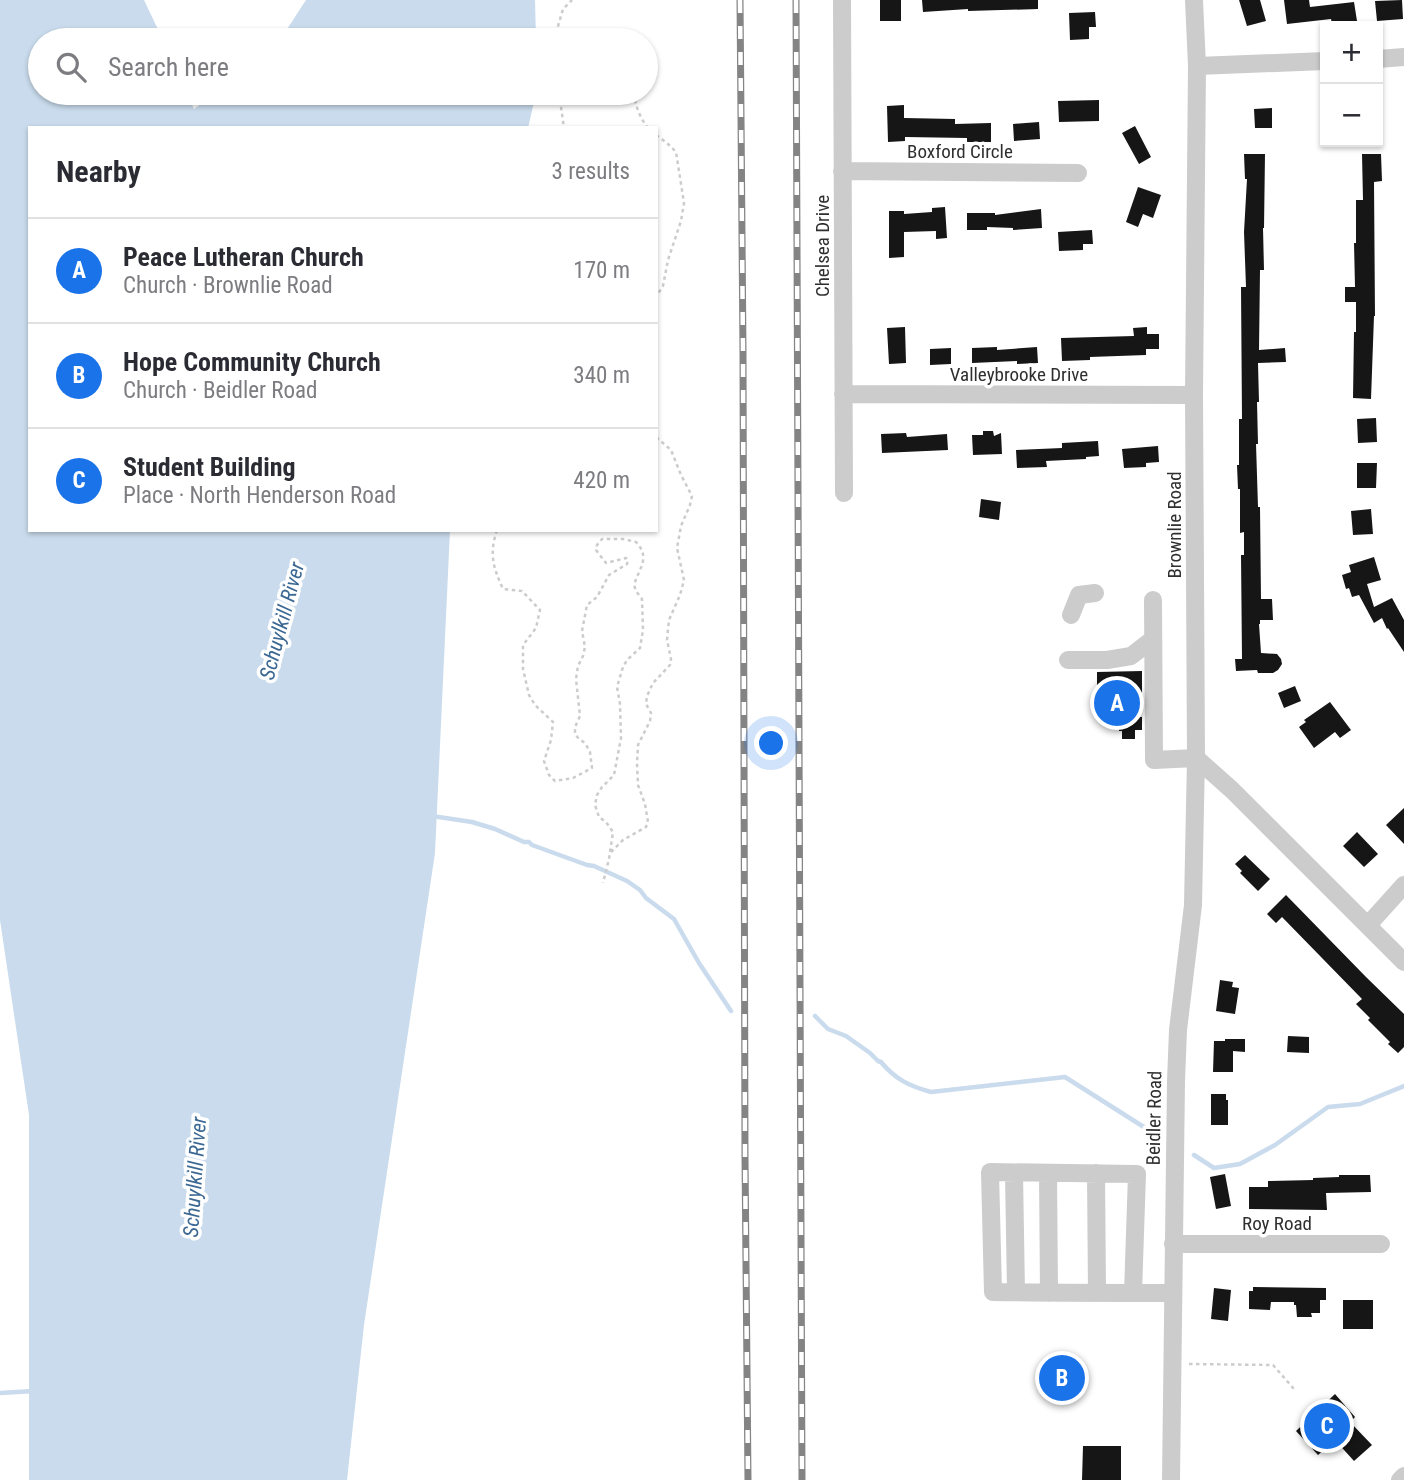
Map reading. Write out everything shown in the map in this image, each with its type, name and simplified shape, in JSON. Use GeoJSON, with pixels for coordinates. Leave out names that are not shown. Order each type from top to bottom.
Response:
{"type":"FeatureCollection","features":[{"type":"Feature","properties":{"kind":"street","name":"Chelsea Drive"},"geometry":{"type":"LineString","coordinates":[[842,0],[844,493]]}},
{"type":"Feature","properties":{"kind":"street","name":"Brownlie Road"},"geometry":{"type":"LineString","coordinates":[[1194,0],[1197,66],[1194,395],[1196,758]]}},
{"type":"Feature","properties":{"kind":"street"},"geometry":{"type":"LineString","coordinates":[[1383,58],[1404,57]]}},
{"type":"Feature","properties":{"kind":"street"},"geometry":{"type":"LineString","coordinates":[[1197,66],[1320,61]]}},
{"type":"Feature","properties":{"kind":"street","name":"Boxford Circle"},"geometry":{"type":"LineString","coordinates":[[842,172],[1078,173]]}},
{"type":"Feature","properties":{"kind":"street","name":"Valleybrooke Drive"},"geometry":{"type":"LineString","coordinates":[[843,394],[1194,395]]}},
{"type":"Feature","properties":{"kind":"street"},"geometry":{"type":"LineString","coordinates":[[1071,615],[1079,595],[1095,593]]}},
{"type":"Feature","properties":{"kind":"street"},"geometry":{"type":"LineString","coordinates":[[1153,600],[1154,760],[1196,758],[1232,790],[1404,962]]}},
{"type":"Feature","properties":{"kind":"street"},"geometry":{"type":"LineString","coordinates":[[1068,660],[1107,660],[1131,656],[1153,639]]}},
{"type":"Feature","properties":{"kind":"street","name":"Beidler Road"},"geometry":{"type":"LineString","coordinates":[[1171,1480],[1178,1030],[1193,905],[1196,758]]}},
{"type":"Feature","properties":{"kind":"street"},"geometry":{"type":"LineString","coordinates":[[1368,925],[1404,885]]}},
{"type":"Feature","properties":{"kind":"street"},"geometry":{"type":"LineString","coordinates":[[1133,1293],[1137,1174],[1014,1173],[1016,1293],[1049,1293],[1097,1293],[1133,1293],[1173,1293]]}},
{"type":"Feature","properties":{"kind":"street"},"geometry":{"type":"LineString","coordinates":[[1048,1173],[1049,1293]]}},
{"type":"Feature","properties":{"kind":"street"},"geometry":{"type":"LineString","coordinates":[[1096,1174],[1097,1293]]}},
{"type":"Feature","properties":{"kind":"street","name":"Roy Road"},"geometry":{"type":"LineString","coordinates":[[1173,1244],[1381,1244]]}},
{"type":"Feature","properties":{"kind":"street"},"geometry":{"type":"LineString","coordinates":[[1400,1480],[1404,1476]]}},
{"type":"Feature","properties":{"kind":"path"},"geometry":{"type":"LineString","coordinates":[[558,28],[563,9],[572,0]]}},
{"type":"Feature","properties":{"kind":"path"},"geometry":{"type":"LineString","coordinates":[[561,105],[564,126]]}},
{"type":"Feature","properties":{"kind":"path"},"geometry":{"type":"LineString","coordinates":[[637,105],[646,126]]}},
{"type":"Feature","properties":{"kind":"path"},"geometry":{"type":"LineString","coordinates":[[658,136],[676,152],[684,204],[663,286],[658,294]]}},
{"type":"Feature","properties":{"kind":"path"},"geometry":{"type":"LineString","coordinates":[[611,852],[623,840],[646,827],[648,822],[638,785],[638,745],[650,721],[647,696],[653,683],[670,665],[667,640],[669,620],[684,580],[677,548],[681,526],[692,496],[671,450],[658,439]]}},
{"type":"Feature","properties":{"kind":"path"},"geometry":{"type":"LineString","coordinates":[[496,532],[492,545],[493,563],[503,589],[522,591],[540,610],[536,628],[523,645],[523,669],[534,705],[553,722],[544,761],[549,775],[555,781],[573,778],[592,768],[590,752],[575,734],[580,716],[576,679],[585,647],[582,631],[587,605],[597,597],[608,575],[627,564],[628,560],[626,558],[606,563],[596,550],[597,545],[602,539],[623,539],[636,542],[644,553],[634,585],[642,599],[643,630],[640,648],[627,660],[617,687],[621,737],[614,775],[602,787],[595,805],[599,817],[613,832],[603,883]]}},
{"type":"Feature","properties":{"kind":"path"},"geometry":{"type":"LineString","coordinates":[[1172,1364],[1273,1365],[1294,1389]]}},
{"type":"Feature","properties":{"kind":"water","name":"Schuylkill River"},"geometry":{"type":"Polygon","coordinates":[[[0,0],[144,0],[157,28],[28,28],[28,105],[192,105],[194,109],[200,105],[533,105],[528,126],[28,126],[28,532],[450,532],[435,853],[364,1325],[347,1480],[29,1480],[29,1115],[0,920],[0,0]]]}},
{"type":"Feature","properties":{"kind":"water"},"geometry":{"type":"Polygon","coordinates":[[[306,0],[535,0],[536,28],[288,28],[306,0]]]}},
{"type":"Feature","properties":{"kind":"building"},"geometry":{"type":"Polygon","coordinates":[[[880,0],[901,0],[901,21],[880,21],[880,0]]]}},
{"type":"Feature","properties":{"kind":"building"},"geometry":{"type":"Polygon","coordinates":[[[922,0],[1038,0],[1038,9],[923,12],[922,0]]]}},
{"type":"Feature","properties":{"kind":"building"},"geometry":{"type":"Polygon","coordinates":[[[1239,0],[1260,0],[1266,21],[1247,26],[1239,0]]]}},
{"type":"Feature","properties":{"kind":"building"},"geometry":{"type":"Polygon","coordinates":[[[1284,0],[1309,0],[1310,7],[1354,2],[1357,21],[1331,19],[1287,24],[1284,0]]]}},
{"type":"Feature","properties":{"kind":"building"},"geometry":{"type":"Polygon","coordinates":[[[1402,0],[1403,19],[1377,21],[1375,1],[1402,0]]]}},
{"type":"Feature","properties":{"kind":"building"},"geometry":{"type":"Polygon","coordinates":[[[1095,12],[1096,27],[1089,27],[1089,39],[1070,40],[1069,13],[1095,12]]]}},
{"type":"Feature","properties":{"kind":"building"},"geometry":{"type":"Polygon","coordinates":[[[1099,100],[1099,121],[1059,122],[1058,101],[1099,100]]]}},
{"type":"Feature","properties":{"kind":"building"},"geometry":{"type":"Polygon","coordinates":[[[904,105],[904,118],[955,119],[955,124],[991,123],[991,142],[967,142],[967,138],[905,137],[905,141],[888,142],[887,106],[904,105]]]}},
{"type":"Feature","properties":{"kind":"building"},"geometry":{"type":"Polygon","coordinates":[[[1272,108],[1272,128],[1255,128],[1254,109],[1272,108]]]}},
{"type":"Feature","properties":{"kind":"building"},"geometry":{"type":"Polygon","coordinates":[[[1039,122],[1040,139],[1014,141],[1013,124],[1039,122]]]}},
{"type":"Feature","properties":{"kind":"building"},"geometry":{"type":"Polygon","coordinates":[[[1135,126],[1151,157],[1139,164],[1122,133],[1135,126]]]}},
{"type":"Feature","properties":{"kind":"building"},"geometry":{"type":"Polygon","coordinates":[[[1244,154],[1265,154],[1264,270],[1260,270],[1259,350],[1285,348],[1286,362],[1258,363],[1256,444],[1261,599],[1272,599],[1273,620],[1260,620],[1259,624],[1261,653],[1277,654],[1281,659],[1282,664],[1273,673],[1258,673],[1257,670],[1236,671],[1235,659],[1242,659],[1241,555],[1244,555],[1244,532],[1240,533],[1237,465],[1239,419],[1242,419],[1241,287],[1246,287],[1244,232],[1247,179],[1244,154]]]}},
{"type":"Feature","properties":{"kind":"building"},"geometry":{"type":"Polygon","coordinates":[[[1362,154],[1381,154],[1382,181],[1374,182],[1375,316],[1371,399],[1353,398],[1356,302],[1345,302],[1345,287],[1355,287],[1356,200],[1363,200],[1362,154]]]}},
{"type":"Feature","properties":{"kind":"building"},"geometry":{"type":"Polygon","coordinates":[[[1138,187],[1161,195],[1153,218],[1143,214],[1138,227],[1126,222],[1138,187]]]}},
{"type":"Feature","properties":{"kind":"building"},"geometry":{"type":"Polygon","coordinates":[[[945,207],[947,238],[936,239],[936,231],[904,232],[904,257],[889,258],[889,211],[904,211],[904,214],[932,212],[932,208],[945,207]]]}},
{"type":"Feature","properties":{"kind":"building"},"geometry":{"type":"Polygon","coordinates":[[[1041,209],[1042,228],[1013,230],[987,227],[987,230],[967,230],[967,213],[995,215],[1041,209]]]}},
{"type":"Feature","properties":{"kind":"building"},"geometry":{"type":"Polygon","coordinates":[[[1092,230],[1093,244],[1083,244],[1083,250],[1059,251],[1058,232],[1092,230]]]}},
{"type":"Feature","properties":{"kind":"building"},"geometry":{"type":"Polygon","coordinates":[[[905,327],[906,363],[889,364],[887,328],[905,327]]]}},
{"type":"Feature","properties":{"kind":"building"},"geometry":{"type":"Polygon","coordinates":[[[1147,327],[1147,334],[1159,334],[1159,349],[1146,349],[1146,355],[1062,361],[1061,338],[1134,336],[1133,328],[1147,327]]]}},
{"type":"Feature","properties":{"kind":"building"},"geometry":{"type":"Polygon","coordinates":[[[997,347],[997,350],[1037,347],[1038,363],[972,363],[972,348],[997,347]]]}},
{"type":"Feature","properties":{"kind":"building"},"geometry":{"type":"Polygon","coordinates":[[[951,348],[951,364],[930,365],[930,349],[951,348]]]}},
{"type":"Feature","properties":{"kind":"building"},"geometry":{"type":"Polygon","coordinates":[[[1376,418],[1377,442],[1358,443],[1357,419],[1376,418]]]}},
{"type":"Feature","properties":{"kind":"building"},"geometry":{"type":"Polygon","coordinates":[[[983,431],[993,431],[994,436],[1001,433],[1002,454],[973,455],[972,435],[983,435],[983,431]]]}},
{"type":"Feature","properties":{"kind":"building"},"geometry":{"type":"Polygon","coordinates":[[[906,433],[907,437],[947,434],[948,450],[882,453],[881,434],[906,433]]]}},
{"type":"Feature","properties":{"kind":"building"},"geometry":{"type":"Polygon","coordinates":[[[1098,441],[1099,456],[1046,461],[1047,467],[1017,468],[1016,450],[1062,448],[1062,443],[1098,441]]]}},
{"type":"Feature","properties":{"kind":"building"},"geometry":{"type":"Polygon","coordinates":[[[1158,446],[1159,462],[1146,463],[1146,467],[1124,468],[1122,449],[1158,446]]]}},
{"type":"Feature","properties":{"kind":"building"},"geometry":{"type":"Polygon","coordinates":[[[1357,463],[1377,463],[1376,488],[1357,488],[1357,463]]]}},
{"type":"Feature","properties":{"kind":"building"},"geometry":{"type":"Polygon","coordinates":[[[981,499],[1001,502],[999,520],[979,517],[981,499]]]}},
{"type":"Feature","properties":{"kind":"building"},"geometry":{"type":"Polygon","coordinates":[[[1371,509],[1373,534],[1353,535],[1351,511],[1371,509]]]}},
{"type":"Feature","properties":{"kind":"building"},"geometry":{"type":"Polygon","coordinates":[[[1374,557],[1381,580],[1367,584],[1374,607],[1392,598],[1404,620],[1404,652],[1382,618],[1374,623],[1359,595],[1352,597],[1349,588],[1346,589],[1342,575],[1351,572],[1349,565],[1374,557]]]}},
{"type":"Feature","properties":{"kind":"building"},"geometry":{"type":"Polygon","coordinates":[[[1142,671],[1142,696],[1137,696],[1137,717],[1142,717],[1142,730],[1135,730],[1135,739],[1122,739],[1122,731],[1119,731],[1119,711],[1097,711],[1097,672],[1142,671]]]}},
{"type":"Feature","properties":{"kind":"building"},"geometry":{"type":"Polygon","coordinates":[[[1295,686],[1301,701],[1284,708],[1278,693],[1295,686]]]}},
{"type":"Feature","properties":{"kind":"building"},"geometry":{"type":"Polygon","coordinates":[[[1330,702],[1351,730],[1340,738],[1335,732],[1314,748],[1299,727],[1306,722],[1304,720],[1330,702]]]}},
{"type":"Feature","properties":{"kind":"building"},"geometry":{"type":"Polygon","coordinates":[[[1404,808],[1404,844],[1386,825],[1404,808]]]}},
{"type":"Feature","properties":{"kind":"building"},"geometry":{"type":"Polygon","coordinates":[[[1357,832],[1378,854],[1364,867],[1343,846],[1357,832]]]}},
{"type":"Feature","properties":{"kind":"building"},"geometry":{"type":"Polygon","coordinates":[[[1245,855],[1270,879],[1258,891],[1235,864],[1245,855]]]}},
{"type":"Feature","properties":{"kind":"building"},"geometry":{"type":"Polygon","coordinates":[[[1286,895],[1404,1014],[1404,1047],[1398,1053],[1356,1004],[1362,999],[1282,917],[1276,923],[1267,914],[1286,895]]]}},
{"type":"Feature","properties":{"kind":"building"},"geometry":{"type":"Polygon","coordinates":[[[1220,980],[1233,982],[1232,987],[1239,988],[1235,1014],[1216,1011],[1220,980]]]}},
{"type":"Feature","properties":{"kind":"building"},"geometry":{"type":"Polygon","coordinates":[[[1288,1036],[1309,1037],[1309,1053],[1287,1052],[1288,1036]]]}},
{"type":"Feature","properties":{"kind":"building"},"geometry":{"type":"Polygon","coordinates":[[[1245,1039],[1245,1052],[1233,1051],[1233,1072],[1213,1072],[1214,1041],[1245,1039]]]}},
{"type":"Feature","properties":{"kind":"building"},"geometry":{"type":"Polygon","coordinates":[[[1211,1094],[1226,1094],[1228,1125],[1211,1125],[1211,1094]]]}},
{"type":"Feature","properties":{"kind":"building"},"geometry":{"type":"Polygon","coordinates":[[[1225,1174],[1231,1206],[1216,1209],[1210,1177],[1225,1174]]]}},
{"type":"Feature","properties":{"kind":"building"},"geometry":{"type":"Polygon","coordinates":[[[1339,1175],[1370,1175],[1371,1192],[1326,1193],[1327,1210],[1249,1209],[1249,1187],[1268,1187],[1268,1181],[1313,1180],[1339,1175]]]}},
{"type":"Feature","properties":{"kind":"building"},"geometry":{"type":"Polygon","coordinates":[[[1253,1287],[1326,1288],[1326,1300],[1320,1300],[1320,1313],[1311,1313],[1312,1317],[1297,1317],[1294,1302],[1271,1302],[1270,1310],[1249,1309],[1249,1291],[1253,1291],[1253,1287]]]}},
{"type":"Feature","properties":{"kind":"building"},"geometry":{"type":"Polygon","coordinates":[[[1214,1288],[1231,1290],[1228,1321],[1211,1319],[1214,1288]]]}},
{"type":"Feature","properties":{"kind":"building"},"geometry":{"type":"Polygon","coordinates":[[[1343,1300],[1373,1300],[1373,1329],[1343,1329],[1343,1300]]]}},
{"type":"Feature","properties":{"kind":"building"},"geometry":{"type":"Polygon","coordinates":[[[1335,1394],[1355,1417],[1350,1422],[1372,1445],[1354,1461],[1335,1440],[1318,1455],[1296,1431],[1335,1394]]]}},
{"type":"Feature","properties":{"kind":"building"},"geometry":{"type":"Polygon","coordinates":[[[1083,1446],[1121,1446],[1121,1480],[1082,1480],[1083,1446]]]}},
{"type":"Feature","properties":{"kind":"waterway"},"geometry":{"type":"LineString","coordinates":[[432,816],[472,822],[495,829],[627,881],[674,919],[731,1011]]}},
{"type":"Feature","properties":{"kind":"waterway"},"geometry":{"type":"LineString","coordinates":[[815,1016],[828,1029],[846,1036],[897,1077],[916,1087],[931,1092],[1065,1077],[1158,1136]]}},
{"type":"Feature","properties":{"kind":"waterway"},"geometry":{"type":"LineString","coordinates":[[1194,1155],[1214,1168],[1240,1164],[1275,1145],[1328,1107],[1360,1104],[1404,1086]]}},
{"type":"Feature","properties":{"kind":"waterway"},"geometry":{"type":"LineString","coordinates":[[0,1393],[34,1391]]}},
{"type":"Feature","properties":{"kind":"railway"},"geometry":{"type":"LineString","coordinates":[[740,0],[748,1480]]}},
{"type":"Feature","properties":{"kind":"railway"},"geometry":{"type":"LineString","coordinates":[[796,0],[802,1480]]}},
{"type":"Feature","properties":{"kind":"place","name":"Peace Lutheran Church"},"geometry":{"type":"Point","coordinates":[1117,703]}},
{"type":"Feature","properties":{"kind":"place","name":"Hope Community Church"},"geometry":{"type":"Point","coordinates":[1062,1378]}},
{"type":"Feature","properties":{"kind":"place","name":"Student Building"},"geometry":{"type":"Point","coordinates":[1327,1426]}}]}
